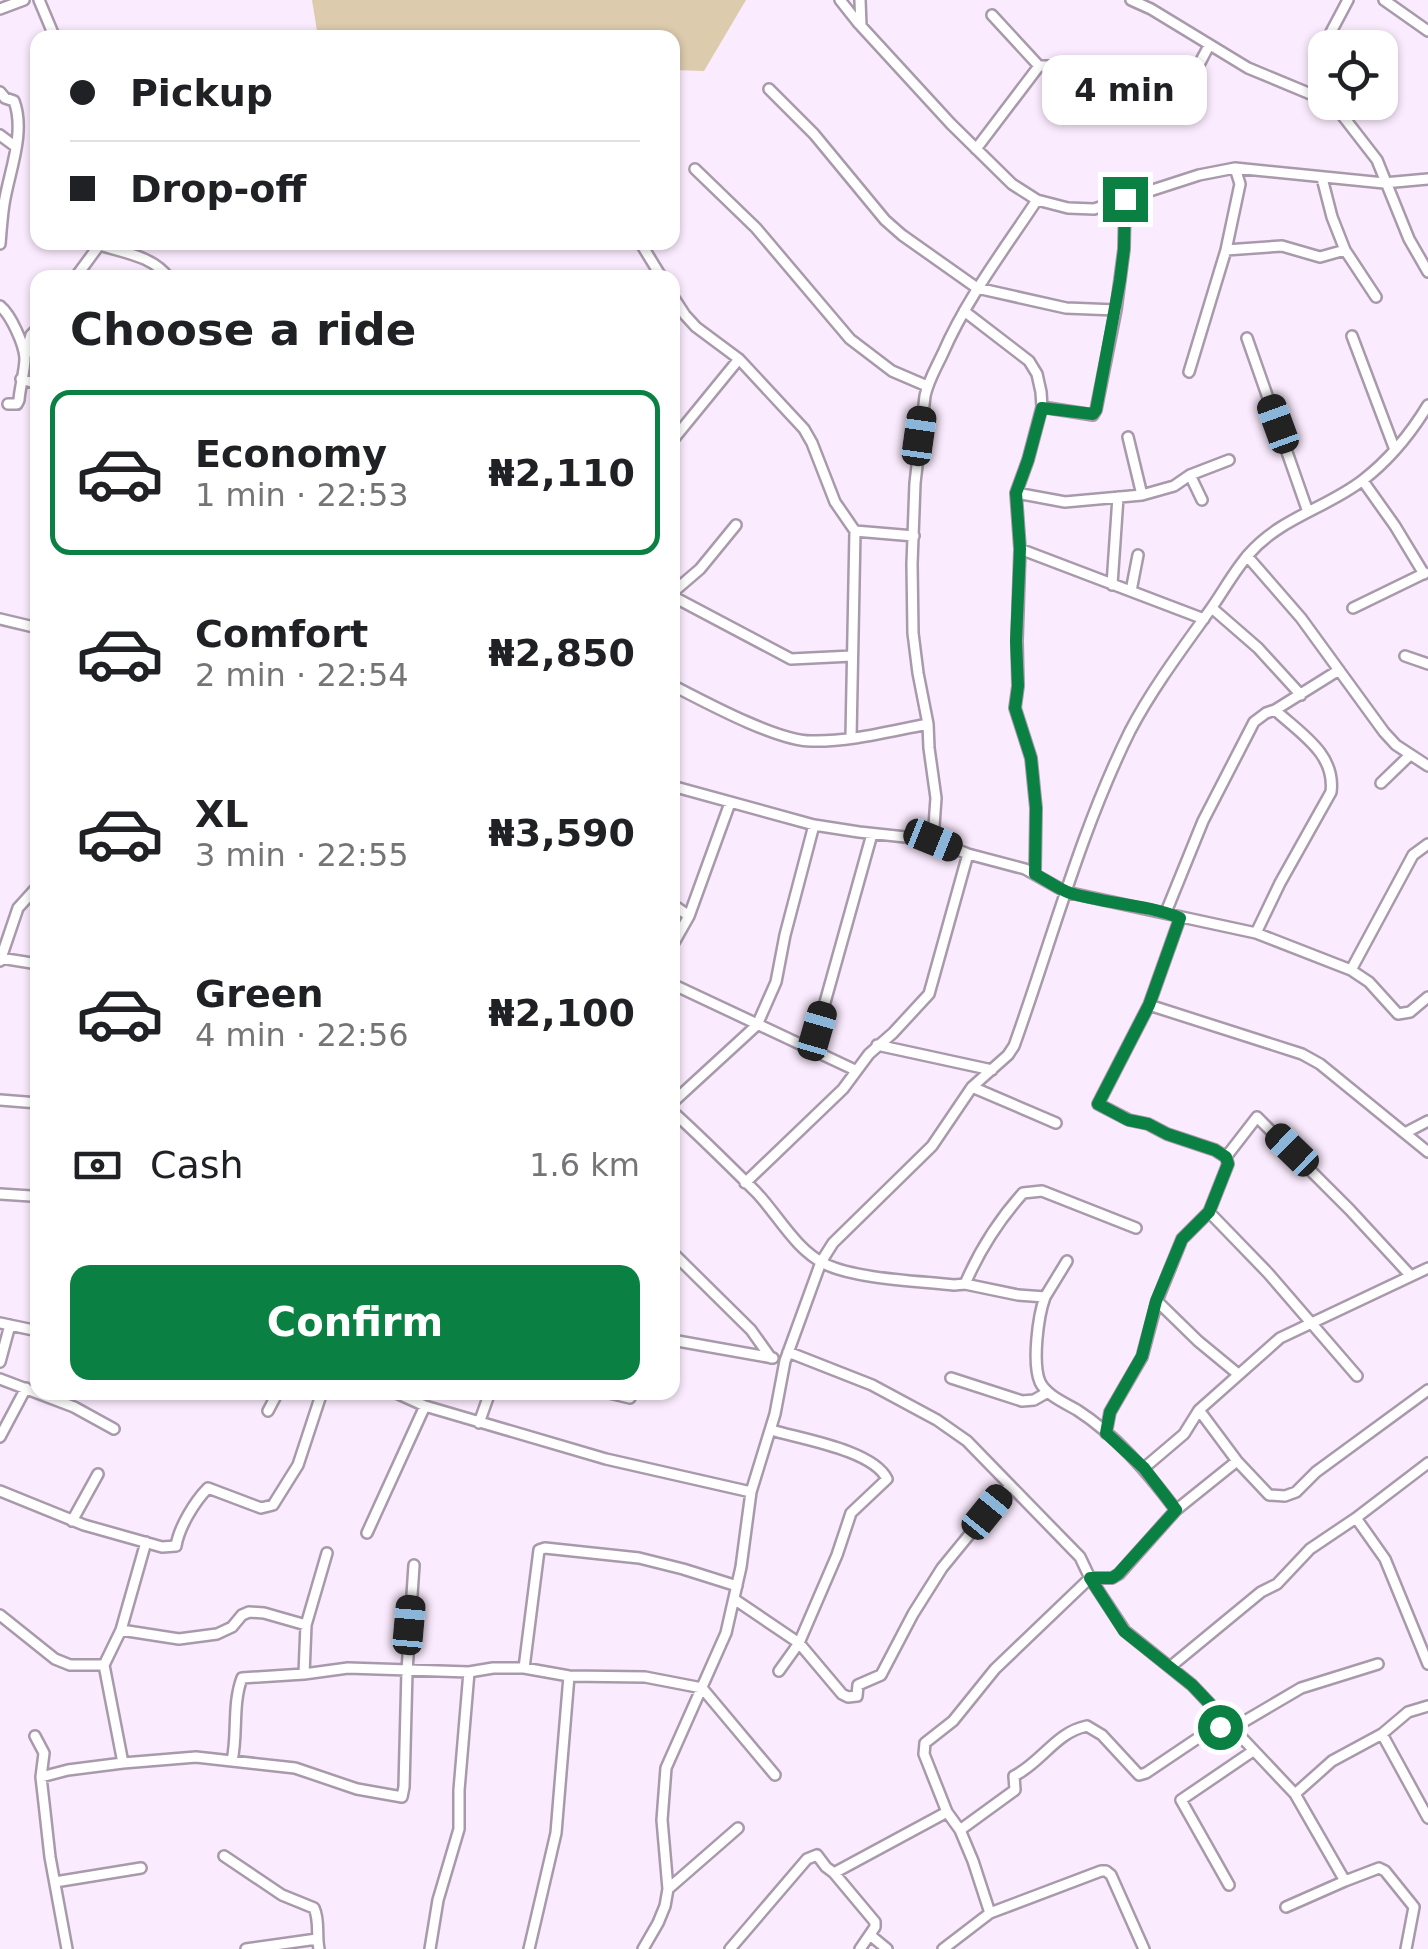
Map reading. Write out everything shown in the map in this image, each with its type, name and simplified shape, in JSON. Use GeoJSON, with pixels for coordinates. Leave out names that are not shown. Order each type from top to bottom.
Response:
{"type":"FeatureCollection","features":[{"type":"Feature","properties":{"kind":"street"},"geometry":{"type":"LineString","coordinates":[[0,9],[24,0]]}},
{"type":"Feature","properties":{"kind":"street"},"geometry":{"type":"LineString","coordinates":[[39,0],[52,30]]}},
{"type":"Feature","properties":{"kind":"street"},"geometry":{"type":"LineString","coordinates":[[840,0],[976,149],[1012,184],[1037,200],[1068,208],[1094,208],[1235,168],[1384,183],[1428,179]]}},
{"type":"Feature","properties":{"kind":"street"},"geometry":{"type":"LineString","coordinates":[[860,0],[861,26]]}},
{"type":"Feature","properties":{"kind":"street"},"geometry":{"type":"LineString","coordinates":[[1132,0],[1154,4],[1209,46],[1308,93]]}},
{"type":"Feature","properties":{"kind":"street"},"geometry":{"type":"LineString","coordinates":[[1332,30],[1348,0]]}},
{"type":"Feature","properties":{"kind":"street"},"geometry":{"type":"LineString","coordinates":[[1384,0],[1428,31]]}},
{"type":"Feature","properties":{"kind":"street"},"geometry":{"type":"LineString","coordinates":[[992,15],[1039,66],[1062,66],[1161,102],[1178,95],[1209,46]]}},
{"type":"Feature","properties":{"kind":"street"},"geometry":{"type":"LineString","coordinates":[[976,149],[1039,66]]}},
{"type":"Feature","properties":{"kind":"street"},"geometry":{"type":"LineString","coordinates":[[769,90],[814,134],[885,220],[978,288],[1066,308],[1116,310]]}},
{"type":"Feature","properties":{"kind":"street"},"geometry":{"type":"LineString","coordinates":[[0,92],[14,101],[18,112],[0,244]]}},
{"type":"Feature","properties":{"kind":"street"},"geometry":{"type":"LineString","coordinates":[[1346,120],[1383,172],[1384,183],[1428,272]]}},
{"type":"Feature","properties":{"kind":"street"},"geometry":{"type":"LineString","coordinates":[[0,135],[16,147]]}},
{"type":"Feature","properties":{"kind":"street"},"geometry":{"type":"LineString","coordinates":[[1189,372],[1226,250],[1240,184],[1235,168]]}},
{"type":"Feature","properties":{"kind":"street"},"geometry":{"type":"LineString","coordinates":[[694,169],[756,228],[863,350],[892,371],[927,386]]}},
{"type":"Feature","properties":{"kind":"street"},"geometry":{"type":"LineString","coordinates":[[1322,178],[1345,250],[1376,297]]}},
{"type":"Feature","properties":{"kind":"street"},"geometry":{"type":"LineString","coordinates":[[1042,408],[1093,414],[1099,401],[1124,249],[1125,199]]}},
{"type":"Feature","properties":{"kind":"street"},"geometry":{"type":"LineString","coordinates":[[933,840],[936,798],[913,633],[919,436],[927,386],[964,311],[1037,200]]}},
{"type":"Feature","properties":{"kind":"street"},"geometry":{"type":"LineString","coordinates":[[1226,250],[1282,246],[1320,257],[1345,250]]}},
{"type":"Feature","properties":{"kind":"street"},"geometry":{"type":"LineString","coordinates":[[118,250],[148,260],[163,270]]}},
{"type":"Feature","properties":{"kind":"street"},"geometry":{"type":"LineString","coordinates":[[0,306],[15,328],[25,357]]}},
{"type":"Feature","properties":{"kind":"street"},"geometry":{"type":"LineString","coordinates":[[680,307],[696,327],[738,359],[804,429],[835,502],[855,531],[851,737]]}},
{"type":"Feature","properties":{"kind":"street"},"geometry":{"type":"LineString","coordinates":[[964,311],[1029,361],[1036,374],[1042,408],[1016,493],[1020,549],[1015,708],[1031,758],[1036,808],[1035,874]]}},
{"type":"Feature","properties":{"kind":"street"},"geometry":{"type":"LineString","coordinates":[[1352,336],[1395,450]]}},
{"type":"Feature","properties":{"kind":"street"},"geometry":{"type":"LineString","coordinates":[[8,404],[18,404],[30,338]]}},
{"type":"Feature","properties":{"kind":"street"},"geometry":{"type":"LineString","coordinates":[[1247,338],[1308,512]]}},
{"type":"Feature","properties":{"kind":"street"},"geometry":{"type":"LineString","coordinates":[[680,424],[738,359]]}},
{"type":"Feature","properties":{"kind":"street"},"geometry":{"type":"LineString","coordinates":[[21,379],[30,382]]}},
{"type":"Feature","properties":{"kind":"street"},"geometry":{"type":"LineString","coordinates":[[643,1949],[658,1923],[668,1889],[662,1820],[666,1768],[726,1633],[751,1492],[787,1356],[821,1262],[833,1244],[932,1146],[972,1087],[1014,1046],[1100,796],[1132,728],[1247,556],[1285,523],[1363,480],[1395,450],[1428,405]]}},
{"type":"Feature","properties":{"kind":"street"},"geometry":{"type":"LineString","coordinates":[[1128,437],[1142,495]]}},
{"type":"Feature","properties":{"kind":"street"},"geometry":{"type":"LineString","coordinates":[[1016,493],[1066,502],[1142,495],[1174,486],[1190,475],[1229,460]]}},
{"type":"Feature","properties":{"kind":"street"},"geometry":{"type":"LineString","coordinates":[[1190,475],[1202,500]]}},
{"type":"Feature","properties":{"kind":"street"},"geometry":{"type":"LineString","coordinates":[[1353,608],[1426,573],[1363,480]]}},
{"type":"Feature","properties":{"kind":"street"},"geometry":{"type":"LineString","coordinates":[[1112,584],[1118,497]]}},
{"type":"Feature","properties":{"kind":"street"},"geometry":{"type":"LineString","coordinates":[[680,587],[736,525]]}},
{"type":"Feature","properties":{"kind":"street"},"geometry":{"type":"LineString","coordinates":[[855,531],[914,536]]}},
{"type":"Feature","properties":{"kind":"street"},"geometry":{"type":"LineString","coordinates":[[1020,549],[1204,619]]}},
{"type":"Feature","properties":{"kind":"street"},"geometry":{"type":"LineString","coordinates":[[1131,592],[1138,555]]}},
{"type":"Feature","properties":{"kind":"street"},"geometry":{"type":"LineString","coordinates":[[1247,556],[1301,618],[1384,732],[1428,766]]}},
{"type":"Feature","properties":{"kind":"street"},"geometry":{"type":"LineString","coordinates":[[680,598],[791,659],[852,656]]}},
{"type":"Feature","properties":{"kind":"street"},"geometry":{"type":"LineString","coordinates":[[1212,608],[1258,648],[1301,695]]}},
{"type":"Feature","properties":{"kind":"street"},"geometry":{"type":"LineString","coordinates":[[0,619],[30,626]]}},
{"type":"Feature","properties":{"kind":"street"},"geometry":{"type":"LineString","coordinates":[[1405,656],[1428,664]]}},
{"type":"Feature","properties":{"kind":"street"},"geometry":{"type":"LineString","coordinates":[[1166,912],[1203,821],[1254,722],[1339,670]]}},
{"type":"Feature","properties":{"kind":"street"},"geometry":{"type":"LineString","coordinates":[[680,690],[794,739],[810,742],[928,724]]}},
{"type":"Feature","properties":{"kind":"street"},"geometry":{"type":"LineString","coordinates":[[1256,932],[1331,792],[1332,780],[1323,754],[1275,710]]}},
{"type":"Feature","properties":{"kind":"street"},"geometry":{"type":"LineString","coordinates":[[1381,783],[1410,755]]}},
{"type":"Feature","properties":{"kind":"street"},"geometry":{"type":"LineString","coordinates":[[680,788],[814,825],[933,840],[968,854],[1025,868],[1066,892],[1256,932],[1351,970],[1369,982],[1398,1014],[1410,1012],[1427,998]]}},
{"type":"Feature","properties":{"kind":"street"},"geometry":{"type":"LineString","coordinates":[[680,933],[690,916],[730,803]]}},
{"type":"Feature","properties":{"kind":"street"},"geometry":{"type":"LineString","coordinates":[[680,1096],[757,1025],[776,982],[814,825]]}},
{"type":"Feature","properties":{"kind":"street"},"geometry":{"type":"LineString","coordinates":[[806,1049],[817,1031],[872,834]]}},
{"type":"Feature","properties":{"kind":"street"},"geometry":{"type":"LineString","coordinates":[[1351,970],[1413,856],[1428,844]]}},
{"type":"Feature","properties":{"kind":"street"},"geometry":{"type":"LineString","coordinates":[[745,1183],[843,1089],[855,1070],[929,994],[968,854]]}},
{"type":"Feature","properties":{"kind":"street"},"geometry":{"type":"LineString","coordinates":[[30,895],[18,908],[0,959],[30,963]]}},
{"type":"Feature","properties":{"kind":"street"},"geometry":{"type":"LineString","coordinates":[[680,909],[690,916]]}},
{"type":"Feature","properties":{"kind":"street"},"geometry":{"type":"LineString","coordinates":[[1106,1433],[1110,1412],[1142,1356],[1156,1301],[1182,1239],[1209,1212],[1228,1164],[1226,1157],[1215,1150],[1128,1120],[1098,1104],[1149,1005],[1180,918]]}},
{"type":"Feature","properties":{"kind":"street"},"geometry":{"type":"LineString","coordinates":[[680,988],[855,1070]]}},
{"type":"Feature","properties":{"kind":"street"},"geometry":{"type":"LineString","coordinates":[[1427,998],[1428,1014]]}},
{"type":"Feature","properties":{"kind":"street"},"geometry":{"type":"LineString","coordinates":[[1149,1005],[1302,1054],[1320,1064],[1428,1152]]}},
{"type":"Feature","properties":{"kind":"street"},"geometry":{"type":"LineString","coordinates":[[878,1045],[992,1070]]}},
{"type":"Feature","properties":{"kind":"street"},"geometry":{"type":"LineString","coordinates":[[972,1087],[1056,1123]]}},
{"type":"Feature","properties":{"kind":"street"},"geometry":{"type":"LineString","coordinates":[[0,1100],[30,1102]]}},
{"type":"Feature","properties":{"kind":"street"},"geometry":{"type":"LineString","coordinates":[[1226,1157],[1257,1116],[1410,1275]]}},
{"type":"Feature","properties":{"kind":"street"},"geometry":{"type":"LineString","coordinates":[[680,1119],[821,1262],[880,1277],[965,1284],[1045,1297]]}},
{"type":"Feature","properties":{"kind":"street"},"geometry":{"type":"LineString","coordinates":[[1406,1134],[1428,1121]]}},
{"type":"Feature","properties":{"kind":"street"},"geometry":{"type":"LineString","coordinates":[[965,1284],[979,1251],[1023,1193],[1042,1190],[1136,1228]]}},
{"type":"Feature","properties":{"kind":"street"},"geometry":{"type":"LineString","coordinates":[[0,1194],[30,1196]]}},
{"type":"Feature","properties":{"kind":"street"},"geometry":{"type":"LineString","coordinates":[[1209,1212],[1357,1376]]}},
{"type":"Feature","properties":{"kind":"street"},"geometry":{"type":"LineString","coordinates":[[680,1260],[751,1330],[771,1358]]}},
{"type":"Feature","properties":{"kind":"street"},"geometry":{"type":"LineString","coordinates":[[1067,1261],[1040,1310],[1040,1383],[1083,1414],[1144,1468],[1176,1510]]}},
{"type":"Feature","properties":{"kind":"street"},"geometry":{"type":"LineString","coordinates":[[1144,1468],[1184,1434],[1199,1410],[1280,1338],[1428,1268]]}},
{"type":"Feature","properties":{"kind":"street"},"geometry":{"type":"LineString","coordinates":[[1156,1301],[1238,1374]]}},
{"type":"Feature","properties":{"kind":"street"},"geometry":{"type":"LineString","coordinates":[[0,1362],[5,1324],[30,1329]]}},
{"type":"Feature","properties":{"kind":"street"},"geometry":{"type":"LineString","coordinates":[[680,1341],[771,1358],[787,1356],[872,1385],[967,1441],[1080,1557],[1124,1631],[1192,1685],[1295,1794],[1345,1881]]}},
{"type":"Feature","properties":{"kind":"street"},"geometry":{"type":"LineString","coordinates":[[951,1378],[1022,1401],[1048,1392]]}},
{"type":"Feature","properties":{"kind":"street"},"geometry":{"type":"LineString","coordinates":[[0,1379],[30,1390]]}},
{"type":"Feature","properties":{"kind":"street"},"geometry":{"type":"LineString","coordinates":[[0,1438],[26,1388]]}},
{"type":"Feature","properties":{"kind":"street"},"geometry":{"type":"LineString","coordinates":[[1199,1410],[1268,1495],[1284,1496],[1296,1492],[1316,1472],[1428,1390]]}},
{"type":"Feature","properties":{"kind":"street"},"geometry":{"type":"LineString","coordinates":[[56,1400],[114,1428]]}},
{"type":"Feature","properties":{"kind":"street"},"geometry":{"type":"LineString","coordinates":[[268,1411],[274,1400]]}},
{"type":"Feature","properties":{"kind":"street"},"geometry":{"type":"LineString","coordinates":[[0,1492],[72,1520],[162,1547],[176,1546],[178,1536],[208,1488],[262,1508],[272,1505],[298,1465],[319,1400]]}},
{"type":"Feature","properties":{"kind":"street"},"geometry":{"type":"LineString","coordinates":[[412,1400],[606,1459],[751,1492]]}},
{"type":"Feature","properties":{"kind":"street"},"geometry":{"type":"LineString","coordinates":[[479,1423],[487,1400]]}},
{"type":"Feature","properties":{"kind":"street"},"geometry":{"type":"LineString","coordinates":[[367,1533],[425,1406]]}},
{"type":"Feature","properties":{"kind":"street"},"geometry":{"type":"LineString","coordinates":[[770,1430],[866,1457],[885,1473],[886,1479],[851,1513],[799,1642],[779,1671]]}},
{"type":"Feature","properties":{"kind":"street"},"geometry":{"type":"LineString","coordinates":[[990,1913],[960,1830],[947,1812],[924,1754],[925,1743],[954,1721],[995,1669],[1090,1578],[1112,1578],[1118,1574],[1176,1510],[1238,1461]]}},
{"type":"Feature","properties":{"kind":"street"},"geometry":{"type":"LineString","coordinates":[[1170,1668],[1261,1592],[1276,1584],[1310,1548],[1428,1463]]}},
{"type":"Feature","properties":{"kind":"street"},"geometry":{"type":"LineString","coordinates":[[72,1520],[98,1474]]}},
{"type":"Feature","properties":{"kind":"street"},"geometry":{"type":"LineString","coordinates":[[734,1599],[799,1642],[842,1694],[848,1698],[857,1696],[858,1685],[881,1675],[942,1568],[1010,1484]]}},
{"type":"Feature","properties":{"kind":"street"},"geometry":{"type":"LineString","coordinates":[[1356,1518],[1384,1559],[1428,1664]]}},
{"type":"Feature","properties":{"kind":"street"},"geometry":{"type":"LineString","coordinates":[[124,1762],[104,1664],[121,1630],[146,1542]]}},
{"type":"Feature","properties":{"kind":"street"},"geometry":{"type":"LineString","coordinates":[[524,1668],[539,1550],[640,1558],[737,1586]]}},
{"type":"Feature","properties":{"kind":"street"},"geometry":{"type":"LineString","coordinates":[[304,1674],[306,1625],[327,1553]]}},
{"type":"Feature","properties":{"kind":"street"},"geometry":{"type":"LineString","coordinates":[[41,1778],[124,1762],[196,1757],[295,1768],[357,1789],[402,1796],[414,1565]]}},
{"type":"Feature","properties":{"kind":"street"},"geometry":{"type":"LineString","coordinates":[[121,1630],[179,1639],[217,1634],[249,1612],[306,1625]]}},
{"type":"Feature","properties":{"kind":"street"},"geometry":{"type":"LineString","coordinates":[[0,1615],[55,1659],[70,1666],[104,1664]]}},
{"type":"Feature","properties":{"kind":"street"},"geometry":{"type":"LineString","coordinates":[[1233,1728],[1301,1688],[1378,1664]]}},
{"type":"Feature","properties":{"kind":"street"},"geometry":{"type":"LineString","coordinates":[[232,1761],[236,1695],[242,1678],[348,1668],[469,1672],[524,1668],[569,1676],[645,1677],[702,1688],[774,1775]]}},
{"type":"Feature","properties":{"kind":"street"},"geometry":{"type":"LineString","coordinates":[[430,1949],[438,1900],[459,1829],[469,1672]]}},
{"type":"Feature","properties":{"kind":"street"},"geometry":{"type":"LineString","coordinates":[[530,1949],[556,1834],[569,1676]]}},
{"type":"Feature","properties":{"kind":"street"},"geometry":{"type":"LineString","coordinates":[[1295,1794],[1332,1762],[1382,1734],[1408,1712],[1428,1706]]}},
{"type":"Feature","properties":{"kind":"street"},"geometry":{"type":"LineString","coordinates":[[960,1830],[1005,1799],[1015,1790],[1014,1776],[1074,1728],[1087,1726],[1102,1735],[1139,1775],[1207,1732],[1226,1724],[1233,1728]]}},
{"type":"Feature","properties":{"kind":"street"},"geometry":{"type":"LineString","coordinates":[[1382,1734],[1428,1818]]}},
{"type":"Feature","properties":{"kind":"street"},"geometry":{"type":"LineString","coordinates":[[34,1736],[44,1753],[41,1778],[68,1949]]}},
{"type":"Feature","properties":{"kind":"street"},"geometry":{"type":"LineString","coordinates":[[1229,1885],[1182,1800],[1253,1751]]}},
{"type":"Feature","properties":{"kind":"street"},"geometry":{"type":"LineString","coordinates":[[834,1873],[947,1812]]}},
{"type":"Feature","properties":{"kind":"street"},"geometry":{"type":"LineString","coordinates":[[668,1889],[738,1828]]}},
{"type":"Feature","properties":{"kind":"street"},"geometry":{"type":"LineString","coordinates":[[224,1856],[282,1895],[314,1908],[318,1918],[318,1944],[246,1949]]}},
{"type":"Feature","properties":{"kind":"street"},"geometry":{"type":"LineString","coordinates":[[730,1949],[807,1860],[816,1856],[874,1922],[875,1927],[860,1949]]}},
{"type":"Feature","properties":{"kind":"street"},"geometry":{"type":"LineString","coordinates":[[55,1882],[141,1868]]}},
{"type":"Feature","properties":{"kind":"street"},"geometry":{"type":"LineString","coordinates":[[1286,1907],[1379,1868],[1414,1907],[1406,1949]]}},
{"type":"Feature","properties":{"kind":"street"},"geometry":{"type":"LineString","coordinates":[[944,1949],[990,1913],[1106,1871],[1144,1949]]}},
{"type":"Feature","properties":{"kind":"street"},"geometry":{"type":"LineString","coordinates":[[1414,1907],[1428,1904]]}},
{"type":"Feature","properties":{"kind":"street"},"geometry":{"type":"LineString","coordinates":[[870,1935],[887,1949]]}},
{"type":"Feature","properties":{"kind":"shaded area"},"geometry":{"type":"Polygon","coordinates":[[[312,0],[746,0],[704,71],[680,70],[680,30],[317,30],[312,0]]]}},
{"type":"Feature","properties":{"kind":"route"},"geometry":{"type":"LineString","coordinates":[[1125,199],[1124,249],[1116,310],[1096,410],[1093,414],[1042,408],[1016,493],[1020,549],[1015,708],[1031,758],[1036,808],[1035,874],[1066,892],[1180,918],[1149,1005],[1098,1104],[1128,1120],[1215,1150],[1226,1157],[1228,1164],[1209,1212],[1182,1239],[1156,1301],[1142,1356],[1110,1412],[1106,1433],[1144,1468],[1176,1510],[1118,1574],[1112,1578],[1090,1578],[1124,1631],[1192,1685],[1233,1728],[1226,1724],[1220,1727]]}}]}
